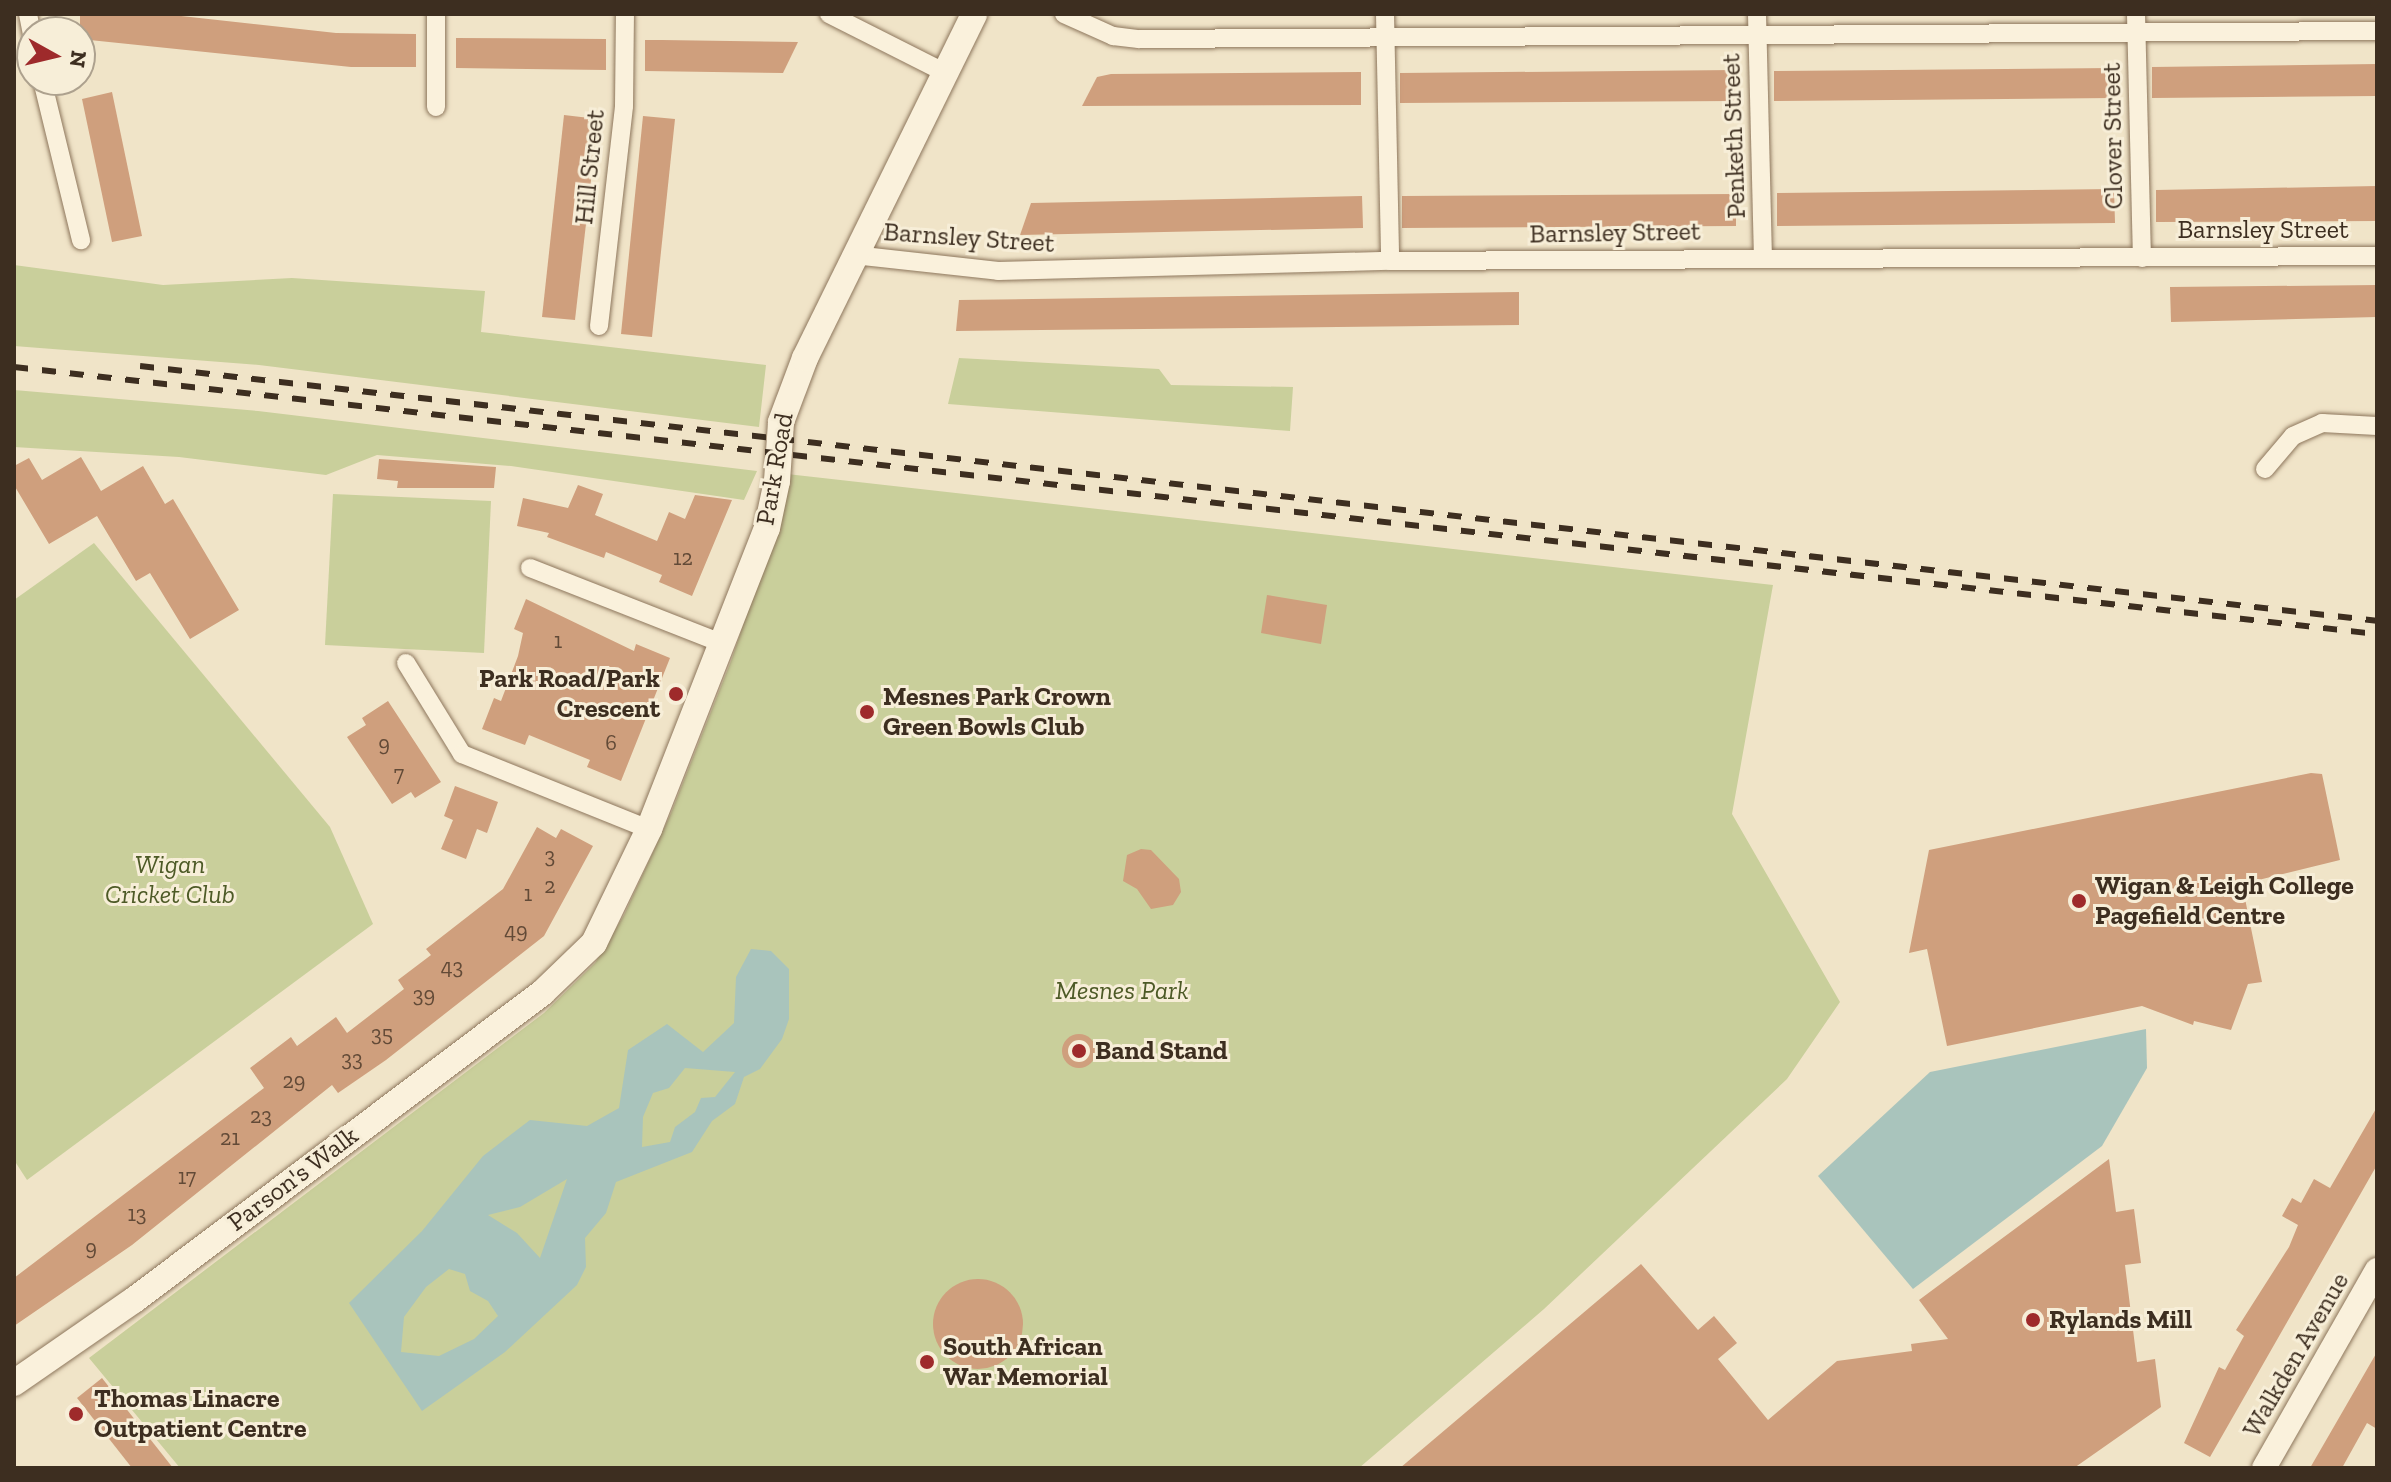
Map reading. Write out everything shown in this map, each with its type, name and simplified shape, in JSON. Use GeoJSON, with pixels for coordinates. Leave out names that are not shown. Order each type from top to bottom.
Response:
{"type":"FeatureCollection","features":[{"type":"Feature","properties":{"kind":"main road","name":"Park Road"},"geometry":{"type":"LineString","coordinates":[[568,971],[610,917],[649,829],[773,508],[781,422],[790,394],[854,255],[974,14]]}},
{"type":"Feature","properties":{"kind":"main road","name":"Parson's Walk"},"geometry":{"type":"LineString","coordinates":[[14,1383],[134,1300],[568,971]]}},
{"type":"Feature","properties":{"kind":"street"},"geometry":{"type":"LineString","coordinates":[[436,14],[436,107]]}},
{"type":"Feature","properties":{"kind":"street","name":"Hill Street"},"geometry":{"type":"LineString","coordinates":[[599,326],[624,106],[625,14]]}},
{"type":"Feature","properties":{"kind":"street"},"geometry":{"type":"LineString","coordinates":[[829,14],[944,72]]}},
{"type":"Feature","properties":{"kind":"street"},"geometry":{"type":"LineString","coordinates":[[1064,14],[1113,36],[1139,39],[1385,38],[1757,22],[2137,34],[2377,31]]}},
{"type":"Feature","properties":{"kind":"street"},"geometry":{"type":"LineString","coordinates":[[1385,14],[1390,261]]}},
{"type":"Feature","properties":{"kind":"street","name":"Clover Street"},"geometry":{"type":"LineString","coordinates":[[2136,14],[2142,258]]}},
{"type":"Feature","properties":{"kind":"street","name":"Penketh Street"},"geometry":{"type":"LineString","coordinates":[[1757,22],[1763,257]]}},
{"type":"Feature","properties":{"kind":"street"},"geometry":{"type":"LineString","coordinates":[[46,96],[81,240]]}},
{"type":"Feature","properties":{"kind":"street","name":"Barnsley Street"},"geometry":{"type":"LineString","coordinates":[[854,255],[998,271],[1390,261],[2377,256]]}},
{"type":"Feature","properties":{"kind":"street"},"geometry":{"type":"LineString","coordinates":[[2265,469],[2293,436],[2322,423],[2377,426]]}},
{"type":"Feature","properties":{"kind":"street"},"geometry":{"type":"LineString","coordinates":[[530,568],[721,643]]}},
{"type":"Feature","properties":{"kind":"street"},"geometry":{"type":"LineString","coordinates":[[406,663],[462,754],[649,829]]}},
{"type":"Feature","properties":{"kind":"street","name":"Walkden Avenue"},"geometry":{"type":"LineString","coordinates":[[2264,1468],[2377,1270]]}},
{"type":"Feature","properties":{"kind":"green space"},"geometry":{"type":"Polygon","coordinates":[[[14,265],[163,285],[292,278],[485,291],[481,332],[766,365],[759,427],[259,365],[14,346],[14,265]]]}},
{"type":"Feature","properties":{"kind":"green space"},"geometry":{"type":"Polygon","coordinates":[[[959,358],[1159,369],[1171,385],[1293,387],[1290,431],[948,404],[959,358]]]}},
{"type":"Feature","properties":{"kind":"green space"},"geometry":{"type":"Polygon","coordinates":[[[14,390],[258,411],[757,471],[744,500],[511,466],[377,455],[326,475],[179,457],[14,447],[14,390]]]}},
{"type":"Feature","properties":{"kind":"green space","name":"Mesnes Park"},"geometry":{"type":"Polygon","coordinates":[[[787,474],[1773,585],[1732,814],[1840,1002],[1787,1079],[1544,1309],[1359,1468],[180,1468],[89,1358],[544,1013],[595,963],[624,915],[671,813],[731,661],[779,518],[787,474]]]}},
{"type":"Feature","properties":{"kind":"green space"},"geometry":{"type":"Polygon","coordinates":[[[333,494],[491,501],[484,653],[325,645],[333,494]]]}},
{"type":"Feature","properties":{"kind":"green space","name":"Wigan Cricket Club"},"geometry":{"type":"Polygon","coordinates":[[[94,543],[330,827],[373,924],[27,1180],[14,1160],[14,600],[94,543]]]}},
{"type":"Feature","properties":{"kind":"water"},"geometry":{"type":"Polygon","coordinates":[[[751,949],[771,951],[789,969],[789,1019],[782,1039],[760,1069],[744,1077],[735,1104],[712,1121],[692,1152],[616,1182],[606,1213],[585,1238],[586,1267],[577,1285],[505,1352],[422,1411],[349,1303],[422,1231],[483,1156],[530,1120],[587,1126],[619,1108],[628,1050],[667,1024],[703,1052],[734,1023],[736,977],[751,949]],[[685,1068],[669,1088],[653,1093],[643,1117],[642,1147],[670,1142],[675,1127],[695,1112],[701,1098],[715,1097],[735,1072],[685,1068]],[[567,1179],[520,1207],[488,1215],[517,1233],[540,1258],[567,1179]],[[449,1269],[426,1287],[404,1317],[401,1352],[439,1356],[474,1339],[498,1316],[488,1301],[470,1291],[465,1274],[449,1269]]]}},
{"type":"Feature","properties":{"kind":"water"},"geometry":{"type":"Polygon","coordinates":[[[2146,1029],[2147,1068],[2102,1146],[1913,1289],[1818,1176],[1930,1072],[2146,1029]]]}},
{"type":"Feature","properties":{"kind":"building"},"geometry":{"type":"Polygon","coordinates":[[[163,14],[336,33],[416,34],[416,67],[351,67],[96,41],[96,16],[80,16],[163,14]]]}},
{"type":"Feature","properties":{"kind":"building"},"geometry":{"type":"Polygon","coordinates":[[[456,38],[606,39],[606,70],[456,68],[456,38]]]}},
{"type":"Feature","properties":{"kind":"building"},"geometry":{"type":"Polygon","coordinates":[[[645,40],[798,42],[783,73],[645,71],[645,40]]]}},
{"type":"Feature","properties":{"kind":"building"},"geometry":{"type":"Polygon","coordinates":[[[2377,64],[2377,96],[2152,98],[2152,67],[2377,64]]]}},
{"type":"Feature","properties":{"kind":"building"},"geometry":{"type":"Polygon","coordinates":[[[2113,68],[2113,98],[1774,101],[1774,71],[2113,68]]]}},
{"type":"Feature","properties":{"kind":"building"},"geometry":{"type":"Polygon","coordinates":[[[1735,70],[1735,101],[1400,103],[1400,73],[1735,70]]]}},
{"type":"Feature","properties":{"kind":"building"},"geometry":{"type":"Polygon","coordinates":[[[1361,72],[1361,105],[1082,106],[1097,77],[1111,74],[1361,72]]]}},
{"type":"Feature","properties":{"kind":"building"},"geometry":{"type":"Polygon","coordinates":[[[112,92],[142,236],[112,242],[82,99],[112,92]]]}},
{"type":"Feature","properties":{"kind":"building"},"geometry":{"type":"Polygon","coordinates":[[[564,115],[598,119],[575,320],[542,317],[564,115]]]}},
{"type":"Feature","properties":{"kind":"building"},"geometry":{"type":"Polygon","coordinates":[[[643,116],[675,119],[652,337],[621,334],[643,116]]]}},
{"type":"Feature","properties":{"kind":"building"},"geometry":{"type":"Polygon","coordinates":[[[2377,186],[2377,221],[2156,222],[2156,190],[2377,186]]]}},
{"type":"Feature","properties":{"kind":"building"},"geometry":{"type":"Polygon","coordinates":[[[2114,189],[2115,223],[1777,226],[1777,193],[2114,189]]]}},
{"type":"Feature","properties":{"kind":"building"},"geometry":{"type":"Polygon","coordinates":[[[1736,194],[1736,226],[1402,228],[1402,196],[1736,194]]]}},
{"type":"Feature","properties":{"kind":"building"},"geometry":{"type":"Polygon","coordinates":[[[1362,196],[1363,228],[1020,235],[1031,203],[1362,196]]]}},
{"type":"Feature","properties":{"kind":"building"},"geometry":{"type":"Polygon","coordinates":[[[2377,285],[2377,317],[2171,322],[2170,287],[2377,285]]]}},
{"type":"Feature","properties":{"kind":"building"},"geometry":{"type":"Polygon","coordinates":[[[1519,292],[1519,325],[956,331],[959,300],[1519,292]]]}},
{"type":"Feature","properties":{"kind":"building"},"geometry":{"type":"Polygon","coordinates":[[[81,457],[101,491],[143,466],[165,504],[173,499],[239,610],[190,639],[150,573],[136,581],[97,516],[49,544],[14,485],[14,466],[29,458],[42,480],[81,457]]]}},
{"type":"Feature","properties":{"kind":"building"},"geometry":{"type":"Polygon","coordinates":[[[379,459],[496,467],[494,488],[397,488],[398,481],[377,479],[379,459]]]}},
{"type":"Feature","properties":{"kind":"building"},"geometry":{"type":"Polygon","coordinates":[[[578,485],[603,494],[595,515],[657,541],[669,512],[685,519],[695,495],[732,500],[692,596],[659,582],[662,575],[606,552],[604,558],[547,537],[549,533],[517,526],[523,498],[568,508],[578,485]]]}},
{"type":"Feature","properties":{"kind":"building"},"geometry":{"type":"Polygon","coordinates":[[[1267,595],[1327,605],[1321,644],[1261,633],[1267,595]]]}},
{"type":"Feature","properties":{"kind":"building"},"geometry":{"type":"Polygon","coordinates":[[[526,599],[634,651],[636,644],[670,658],[621,781],[587,767],[590,760],[529,735],[525,745],[482,729],[494,698],[501,701],[518,656],[523,633],[514,629],[526,599]]]}},
{"type":"Feature","properties":{"kind":"building"},"geometry":{"type":"Polygon","coordinates":[[[388,701],[441,782],[415,798],[411,792],[392,804],[347,737],[366,725],[362,718],[388,701]]]}},
{"type":"Feature","properties":{"kind":"building","name":"Wigan & Leigh College Pagefield Centre"},"geometry":{"type":"Polygon","coordinates":[[[2311,773],[2322,774],[2340,860],[2242,884],[2262,982],[2248,984],[2231,1030],[2194,1021],[2193,1025],[2142,1006],[1947,1046],[1927,949],[1909,953],[1929,850],[2311,773]]]}},
{"type":"Feature","properties":{"kind":"building"},"geometry":{"type":"Polygon","coordinates":[[[455,786],[498,802],[487,833],[477,829],[466,859],[441,849],[453,820],[444,816],[455,786]]]}},
{"type":"Feature","properties":{"kind":"building"},"geometry":{"type":"Polygon","coordinates":[[[537,827],[556,838],[561,829],[593,846],[544,936],[386,1060],[338,1093],[332,1085],[132,1245],[14,1326],[14,1278],[264,1088],[250,1068],[291,1037],[297,1046],[336,1017],[347,1033],[404,989],[398,980],[431,955],[426,949],[503,889],[537,827]]]}},
{"type":"Feature","properties":{"kind":"building"},"geometry":{"type":"Polygon","coordinates":[[[1141,849],[1151,850],[1179,879],[1181,892],[1173,905],[1151,909],[1137,889],[1123,881],[1127,855],[1141,849]]]}},
{"type":"Feature","properties":{"kind":"building","name":"Band Stand"},"geometry":{"type":"Polygon","coordinates":[[[1079,1034],[1091,1039],[1096,1051],[1091,1063],[1079,1068],[1067,1063],[1062,1051],[1067,1039],[1079,1034]]]}},
{"type":"Feature","properties":{"kind":"building"},"geometry":{"type":"Polygon","coordinates":[[[2377,1107],[2377,1165],[2210,1457],[2184,1443],[2219,1367],[2225,1370],[2244,1336],[2236,1330],[2289,1247],[2298,1225],[2282,1216],[2292,1198],[2301,1203],[2314,1179],[2330,1188],[2377,1107]]]}},
{"type":"Feature","properties":{"kind":"building","name":"Rylands Mill"},"geometry":{"type":"Polygon","coordinates":[[[2109,1159],[2116,1212],[2134,1209],[2141,1263],[2125,1265],[2137,1362],[2155,1359],[2161,1407],[2074,1468],[1400,1468],[1641,1264],[1698,1330],[1714,1316],[1737,1343],[1718,1359],[1768,1420],[1837,1361],[1912,1351],[1911,1344],[1948,1339],[1919,1300],[2109,1159]]]}},
{"type":"Feature","properties":{"kind":"building"},"geometry":{"type":"Polygon","coordinates":[[[978,1279],[995,1283],[1010,1292],[1019,1307],[1023,1324],[1019,1341],[1010,1356],[995,1365],[978,1369],[961,1365],[946,1356],[937,1341],[933,1324],[937,1307],[946,1292],[961,1283],[978,1279]]]}},
{"type":"Feature","properties":{"kind":"building"},"geometry":{"type":"Polygon","coordinates":[[[2377,1352],[2377,1429],[2367,1423],[2342,1468],[2310,1468],[2377,1352]]]}},
{"type":"Feature","properties":{"kind":"building"},"geometry":{"type":"Polygon","coordinates":[[[102,1378],[173,1468],[132,1468],[77,1398],[102,1378]]]}},
{"type":"Feature","properties":{"kind":"railway"},"geometry":{"type":"LineString","coordinates":[[140,366],[2377,621]]}},
{"type":"Feature","properties":{"kind":"railway"},"geometry":{"type":"LineString","coordinates":[[14,367],[2377,634]]}},
{"type":"Feature","properties":{"kind":"place","name":"Park Road/Park Crescent"},"geometry":{"type":"Point","coordinates":[676,694]}},
{"type":"Feature","properties":{"kind":"place","name":"Mesnes Park Crown Green Bowls Club"},"geometry":{"type":"Point","coordinates":[867,712]}},
{"type":"Feature","properties":{"kind":"place","name":"Wigan & Leigh College Pagefield Centre"},"geometry":{"type":"Point","coordinates":[2079,901]}},
{"type":"Feature","properties":{"kind":"place","name":"Band Stand"},"geometry":{"type":"Point","coordinates":[1079,1051]}},
{"type":"Feature","properties":{"kind":"place","name":"Rylands Mill"},"geometry":{"type":"Point","coordinates":[2033,1320]}},
{"type":"Feature","properties":{"kind":"place","name":"South African War Memorial"},"geometry":{"type":"Point","coordinates":[927,1362]}},
{"type":"Feature","properties":{"kind":"place","name":"Thomas Linacre Outpatient Centre"},"geometry":{"type":"Point","coordinates":[76,1414]}}]}
